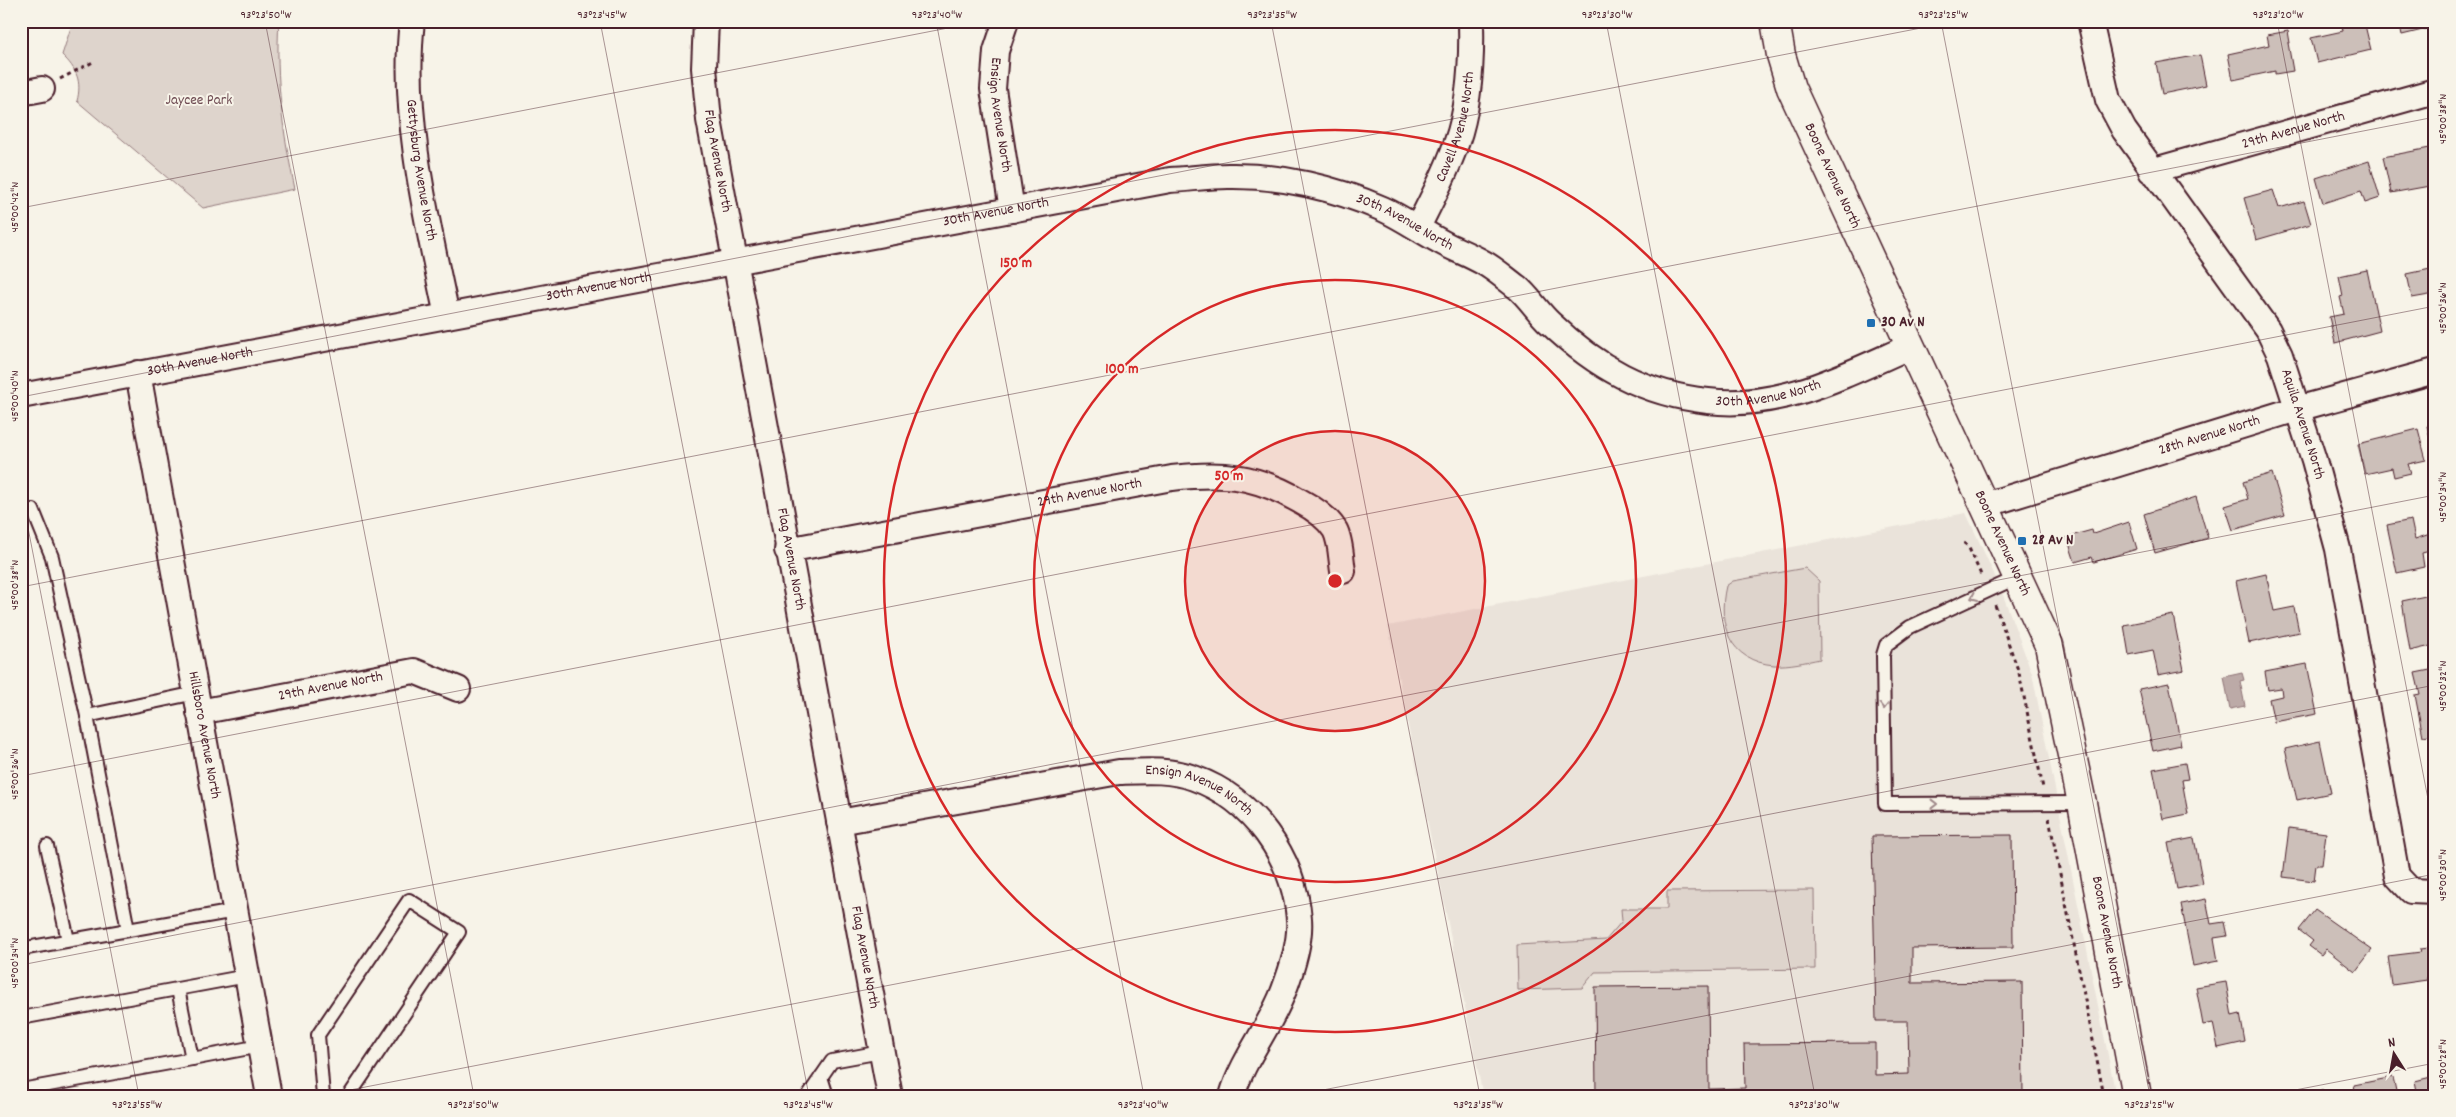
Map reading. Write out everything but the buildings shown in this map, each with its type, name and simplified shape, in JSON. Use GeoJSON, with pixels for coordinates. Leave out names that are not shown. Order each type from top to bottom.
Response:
{"type":"FeatureCollection","features":[{"type":"Feature","properties":{"kind":"street","name":"Gettysburg Avenue North"},"geometry":{"type":"LineString","coordinates":[[412,21],[409,45],[414,127],[424,206],[447,316]]}},
{"type":"Feature","properties":{"kind":"street","name":"Flag Avenue North"},"geometry":{"type":"LineString","coordinates":[[706,21],[704,68],[709,120],[787,550],[890,1096]]}},
{"type":"Feature","properties":{"kind":"street","name":"Ensign Avenue North"},"geometry":{"type":"LineString","coordinates":[[1006,21],[996,51],[993,89],[997,128],[1012,210]]}},
{"type":"Feature","properties":{"kind":"street","name":"Cavell Avenue North"},"geometry":{"type":"LineString","coordinates":[[1418,227],[1442,180],[1460,132],[1469,87],[1471,21]]}},
{"type":"Feature","properties":{"kind":"street","name":"Boone Avenue North"},"geometry":{"type":"LineString","coordinates":[[1775,21],[1781,55],[1791,88],[2049,646],[2082,803],[2137,1096]]}},
{"type":"Feature","properties":{"kind":"street","name":"Aquila Avenue North"},"geometry":{"type":"LineString","coordinates":[[2090,21],[2108,100],[2124,130],[2268,330],[2280,355],[2314,460],[2338,549],[2397,876],[2411,891],[2435,892]]}},
{"type":"Feature","properties":{"kind":"street","name":"29th Avenue North"},"geometry":{"type":"LineString","coordinates":[[2152,171],[2435,91]]}},
{"type":"Feature","properties":{"kind":"street","name":"30th Avenue North"},"geometry":{"type":"LineString","coordinates":[[21,396],[1170,180],[1229,176],[1289,180],[1340,193],[1384,209],[1418,227],[1446,245],[1484,263],[1519,289],[1547,321],[1582,352],[1623,377],[1665,393],[1710,401],[1757,400],[1802,392],[1844,377],[1911,346]]}},
{"type":"Feature","properties":{"kind":"street","name":"28th Avenue North"},"geometry":{"type":"LineString","coordinates":[[1985,505],[2297,409],[2435,371]]}},
{"type":"Feature","properties":{"kind":"street","name":"Hillsboro Avenue North"},"geometry":{"type":"LineString","coordinates":[[138,373],[269,1096]]}},
{"type":"Feature","properties":{"kind":"street","name":"29th Avenue North"},"geometry":{"type":"LineString","coordinates":[[787,550],[1172,478],[1208,473],[1244,477],[1277,487],[1315,509],[1335,531],[1343,571]]}},
{"type":"Feature","properties":{"kind":"street","name":"29th Avenue North"},"geometry":{"type":"LineString","coordinates":[[198,702],[414,670],[458,689]]}},
{"type":"Feature","properties":{"kind":"street","name":"Ensign Avenue North"},"geometry":{"type":"LineString","coordinates":[[839,822],[1119,772],[1159,770],[1192,777],[1224,791],[1249,813],[1271,838],[1286,866],[1295,894],[1299,921],[1295,954],[1284,991],[1232,1096]]}},
{"type":"Feature","properties":{"kind":"lane"},"geometry":{"type":"LineString","coordinates":[[21,512],[33,510],[52,557],[87,716],[128,930]]}},
{"type":"Feature","properties":{"kind":"lane"},"geometry":{"type":"LineString","coordinates":[[2018,577],[1910,626],[1886,645],[1883,655],[1885,804],[2082,803]]}},
{"type":"Feature","properties":{"kind":"lane"},"geometry":{"type":"LineString","coordinates":[[87,716],[198,702]]}},
{"type":"Feature","properties":{"kind":"lane"},"geometry":{"type":"LineString","coordinates":[[47,846],[68,940]]}},
{"type":"Feature","properties":{"kind":"lane"},"geometry":{"type":"LineString","coordinates":[[323,1096],[318,1035],[409,900],[458,932],[349,1096]]}},
{"type":"Feature","properties":{"kind":"lane"},"geometry":{"type":"LineString","coordinates":[[21,949],[236,910]]}},
{"type":"Feature","properties":{"kind":"lane"},"geometry":{"type":"LineString","coordinates":[[21,1018],[247,976]]}},
{"type":"Feature","properties":{"kind":"lane"},"geometry":{"type":"LineString","coordinates":[[178,989],[192,1059]]}},
{"type":"Feature","properties":{"kind":"lane"},"geometry":{"type":"LineString","coordinates":[[21,1090],[260,1046]]}},
{"type":"Feature","properties":{"kind":"lane"},"geometry":{"type":"LineString","coordinates":[[808,1096],[832,1061],[881,1052]]}},
{"type":"Feature","properties":{"kind":"lane"},"geometry":{"type":"LineString","coordinates":[[821,1077],[826,1096]]}},
{"type":"Feature","properties":{"kind":"path"},"geometry":{"type":"LineString","coordinates":[[31,91],[95,61]]}},
{"type":"Feature","properties":{"kind":"shaded area"},"geometry":{"type":"Polygon","coordinates":[[[1966,513],[2000,587],[2032,673],[2116,1096],[1483,1096],[1388,626],[1966,513]]]}},
{"type":"Feature","properties":{"kind":"shaded area"},"geometry":{"type":"Polygon","coordinates":[[[2242,673],[2244,680],[2240,681],[2245,706],[2230,709],[2224,677],[2242,673]]]}},
{"type":"Feature","properties":{"kind":"green space","name":"Jaycee Park"},"geometry":{"type":"Polygon","coordinates":[[[73,21],[279,21],[278,64],[281,106],[295,189],[203,208],[77,101],[79,88],[77,76],[71,65],[62,55],[73,21]]]}},
{"type":"Feature","properties":{"kind":"green space"},"geometry":{"type":"Polygon","coordinates":[[[1805,568],[1819,581],[1820,659],[1774,665],[1759,662],[1746,656],[1737,648],[1725,627],[1723,614],[1726,586],[1733,581],[1805,568]]]}},
{"type":"Feature","properties":{"kind":"green space"},"geometry":{"type":"Polygon","coordinates":[[[1814,890],[1815,969],[1595,972],[1582,988],[1518,990],[1517,945],[1606,940],[1622,921],[1621,909],[1667,909],[1667,891],[1814,890]]]}},
{"type":"Feature","properties":{"kind":"place","name":"30 Av N"},"geometry":{"type":"Point","coordinates":[1871,323]}},
{"type":"Feature","properties":{"kind":"place","name":"28 Av N"},"geometry":{"type":"Point","coordinates":[2022,541]}}]}
